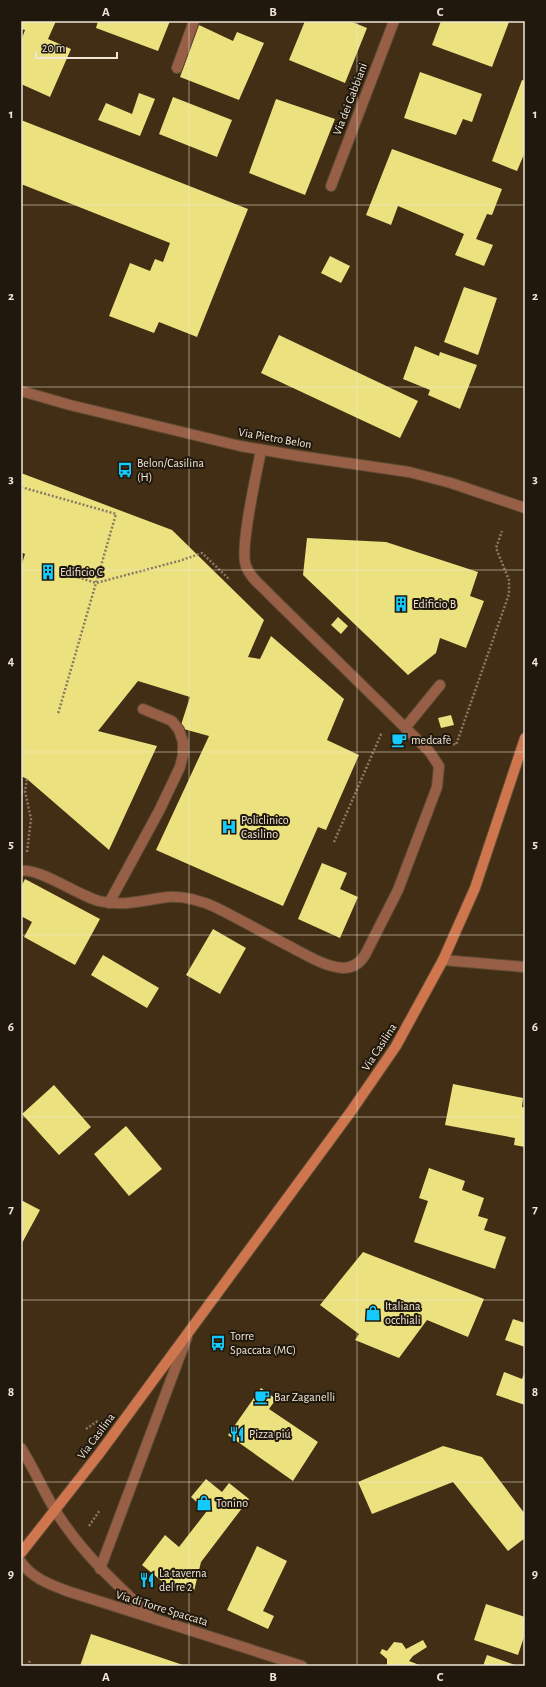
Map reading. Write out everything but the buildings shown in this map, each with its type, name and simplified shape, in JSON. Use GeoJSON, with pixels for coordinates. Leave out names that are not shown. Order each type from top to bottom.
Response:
{"type":"FeatureCollection","features":[{"type":"Feature","properties":{"kind":"main road","name":"Via Casilina"},"geometry":{"type":"LineString","coordinates":[[21,1553],[54,1509],[99,1454],[352,1110],[383,1066],[408,1026],[443,960],[477,881],[525,738]]}},
{"type":"Feature","properties":{"kind":"street"},"geometry":{"type":"LineString","coordinates":[[177,68],[194,21]]}},
{"type":"Feature","properties":{"kind":"street","name":"Via dei Gabbiani"},"geometry":{"type":"LineString","coordinates":[[331,186],[394,21]]}},
{"type":"Feature","properties":{"kind":"street","name":"Via Pietro Belon"},"geometry":{"type":"LineString","coordinates":[[21,391],[70,405],[221,442],[261,450],[409,472],[451,483],[525,508]]}},
{"type":"Feature","properties":{"kind":"street"},"geometry":{"type":"LineString","coordinates":[[23,870],[37,872],[90,898],[109,903],[150,901],[169,897],[202,902],[216,907],[304,954],[324,963],[344,968],[358,963],[366,955],[398,890],[420,835],[438,782],[440,771],[436,759],[270,595],[247,569],[244,561],[246,540],[261,450]]}},
{"type":"Feature","properties":{"kind":"street"},"geometry":{"type":"LineString","coordinates":[[405,728],[440,685]]}},
{"type":"Feature","properties":{"kind":"street"},"geometry":{"type":"LineString","coordinates":[[109,903],[159,811],[180,767],[183,754],[183,742],[179,730],[172,721],[143,709]]}},
{"type":"Feature","properties":{"kind":"street"},"geometry":{"type":"LineString","coordinates":[[443,960],[525,967]]}},
{"type":"Feature","properties":{"kind":"street","name":"Via Casilina"},"geometry":{"type":"LineString","coordinates":[[100,1569],[188,1333]]}},
{"type":"Feature","properties":{"kind":"street"},"geometry":{"type":"LineString","coordinates":[[21,1448],[54,1509],[69,1531],[100,1569],[153,1618]]}},
{"type":"Feature","properties":{"kind":"street","name":"Via di Torre Spaccata"},"geometry":{"type":"LineString","coordinates":[[21,1562],[30,1572],[45,1582],[93,1600],[302,1666]]}},
{"type":"Feature","properties":{"kind":"path"},"geometry":{"type":"LineString","coordinates":[[21,487],[116,514],[58,714]]}},
{"type":"Feature","properties":{"kind":"path"},"geometry":{"type":"LineString","coordinates":[[441,739],[456,745],[509,594],[510,580],[496,548],[502,531]]}},
{"type":"Feature","properties":{"kind":"path"},"geometry":{"type":"LineString","coordinates":[[74,576],[96,583],[179,561],[202,553]]}},
{"type":"Feature","properties":{"kind":"path"},"geometry":{"type":"LineString","coordinates":[[334,842],[384,728]]}},
{"type":"Feature","properties":{"kind":"path"},"geometry":{"type":"LineString","coordinates":[[23,870],[31,819],[25,791],[27,779]]}},
{"type":"Feature","properties":{"kind":"path"},"geometry":{"type":"LineString","coordinates":[[21,792],[25,791]]}},
{"type":"Feature","properties":{"kind":"path"},"geometry":{"type":"LineString","coordinates":[[86,1429],[101,1418]]}},
{"type":"Feature","properties":{"kind":"path"},"geometry":{"type":"LineString","coordinates":[[27,1666],[30,1661]]}},
{"type":"Feature","properties":{"kind":"place","name":"Belon/Casilina (H)"},"geometry":{"type":"Point","coordinates":[125,470]}},
{"type":"Feature","properties":{"kind":"place","name":"Edificio C"},"geometry":{"type":"Point","coordinates":[48,572]}},
{"type":"Feature","properties":{"kind":"place","name":"Edificio B"},"geometry":{"type":"Point","coordinates":[401,604]}},
{"type":"Feature","properties":{"kind":"place","name":"medcafè"},"geometry":{"type":"Point","coordinates":[399,740]}},
{"type":"Feature","properties":{"kind":"place","name":"Policlinico Casilino"},"geometry":{"type":"Point","coordinates":[229,827]}},
{"type":"Feature","properties":{"kind":"place","name":"Italiana occhiali"},"geometry":{"type":"Point","coordinates":[373,1313]}},
{"type":"Feature","properties":{"kind":"place","name":"Torre Spaccata (MC)"},"geometry":{"type":"Point","coordinates":[218,1343]}},
{"type":"Feature","properties":{"kind":"place","name":"Bar Zaganelli"},"geometry":{"type":"Point","coordinates":[262,1397]}},
{"type":"Feature","properties":{"kind":"place","name":"Pizza piú"},"geometry":{"type":"Point","coordinates":[237,1434]}},
{"type":"Feature","properties":{"kind":"place","name":"Tonino"},"geometry":{"type":"Point","coordinates":[204,1503]}},
{"type":"Feature","properties":{"kind":"place","name":"La taverna del re 2"},"geometry":{"type":"Point","coordinates":[147,1580]}}]}
